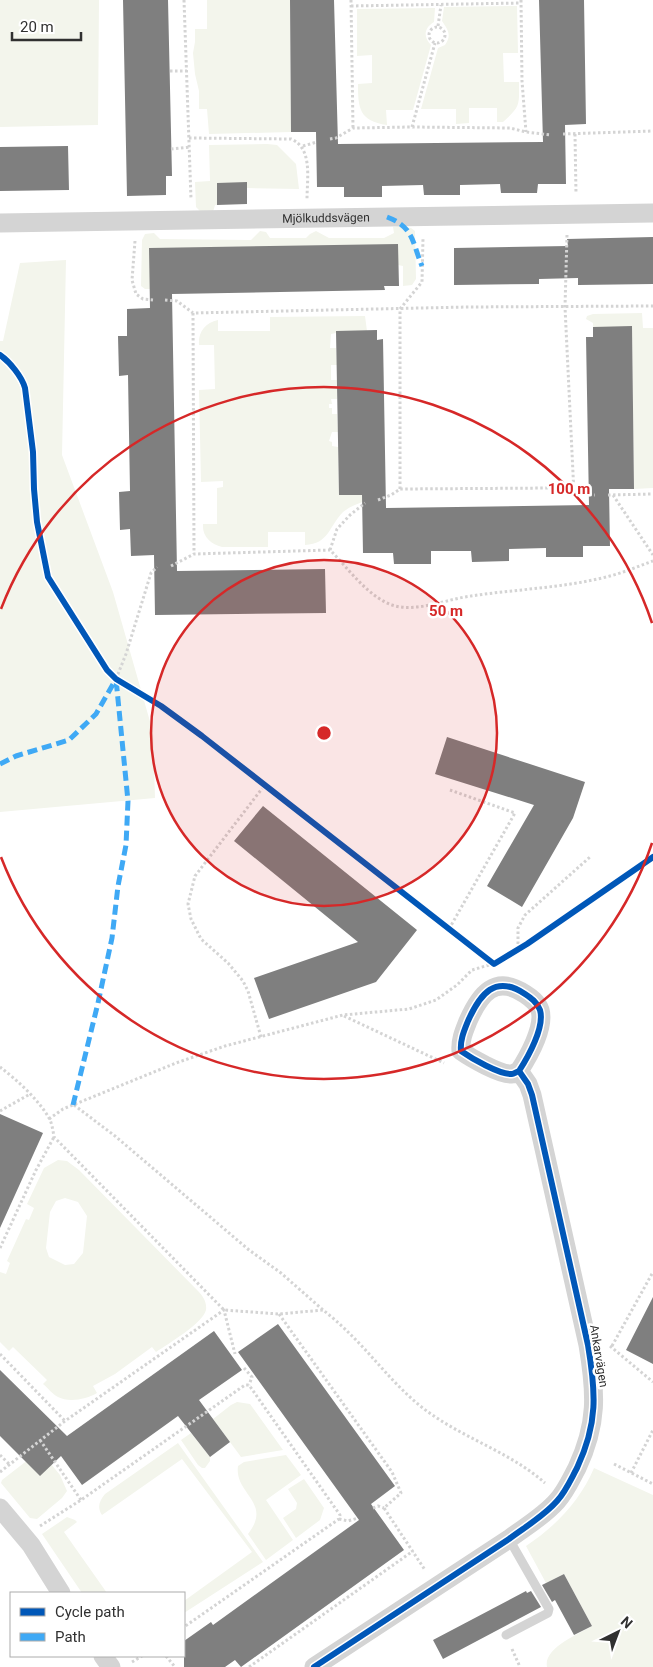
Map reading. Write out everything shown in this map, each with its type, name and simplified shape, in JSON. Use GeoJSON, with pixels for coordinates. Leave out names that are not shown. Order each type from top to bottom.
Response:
{"type":"FeatureCollection","features":[{"type":"Feature","properties":{"kind":"street","name":"Mjölkuddsvägen"},"geometry":{"type":"LineString","coordinates":[[0,223],[653,213]]}},
{"type":"Feature","properties":{"kind":"street"},"geometry":{"type":"LineString","coordinates":[[504,985],[521,992],[535,1001],[540,1011],[541,1023],[533,1046],[519,1071],[512,1074],[502,1072],[486,1066],[462,1051],[460,1043],[471,1016],[486,992],[494,986],[504,985]]}},
{"type":"Feature","properties":{"kind":"street","name":"Ankarvägen"},"geometry":{"type":"LineString","coordinates":[[314,1667],[534,1521],[560,1497],[571,1480],[586,1449],[595,1404],[594,1381],[588,1345],[532,1094],[519,1071]]}},
{"type":"Feature","properties":{"kind":"street"},"geometry":{"type":"LineString","coordinates":[[0,1508],[6,1527],[31,1545],[60,1592]]}},
{"type":"Feature","properties":{"kind":"street"},"geometry":{"type":"LineString","coordinates":[[105,1657],[120,1666]]}},
{"type":"Feature","properties":{"kind":"lane"},"geometry":{"type":"LineString","coordinates":[[506,1635],[548,1613],[549,1610],[509,1539]]}},
{"type":"Feature","properties":{"kind":"path"},"geometry":{"type":"LineString","coordinates":[[184,0],[191,219]]}},
{"type":"Feature","properties":{"kind":"path"},"geometry":{"type":"LineString","coordinates":[[351,0],[353,128]]}},
{"type":"Feature","properties":{"kind":"path"},"geometry":{"type":"LineString","coordinates":[[351,6],[521,1],[522,81],[526,132]]}},
{"type":"Feature","properties":{"kind":"path"},"geometry":{"type":"LineString","coordinates":[[438,26],[441,4]]}},
{"type":"Feature","properties":{"kind":"path"},"geometry":{"type":"LineString","coordinates":[[438,26],[443,28],[445,36],[443,41],[435,43],[429,37],[429,32],[432,27],[438,26]]}},
{"type":"Feature","properties":{"kind":"path"},"geometry":{"type":"LineString","coordinates":[[412,127],[435,43]]}},
{"type":"Feature","properties":{"kind":"path"},"geometry":{"type":"LineString","coordinates":[[170,71],[187,70]]}},
{"type":"Feature","properties":{"kind":"path"},"geometry":{"type":"LineString","coordinates":[[330,139],[336,138],[353,128],[510,128],[551,135]]}},
{"type":"Feature","properties":{"kind":"path"},"geometry":{"type":"LineString","coordinates":[[563,134],[653,131]]}},
{"type":"Feature","properties":{"kind":"path"},"geometry":{"type":"LineString","coordinates":[[574,494],[565,308],[567,224],[576,206],[575,134]]}},
{"type":"Feature","properties":{"kind":"path"},"geometry":{"type":"LineString","coordinates":[[189,138],[291,139],[302,146],[306,158],[308,218]]}},
{"type":"Feature","properties":{"kind":"path"},"geometry":{"type":"LineString","coordinates":[[302,146],[317,142]]}},
{"type":"Feature","properties":{"kind":"path"},"geometry":{"type":"LineString","coordinates":[[171,149],[190,148]]}},
{"type":"Feature","properties":{"kind":"path"},"geometry":{"type":"LineString","coordinates":[[400,489],[400,309],[422,282],[423,216]]}},
{"type":"Feature","properties":{"kind":"path"},"geometry":{"type":"LineString","coordinates":[[136,220],[132,280],[136,294],[143,299],[153,300]]}},
{"type":"Feature","properties":{"kind":"path"},"geometry":{"type":"LineString","coordinates":[[165,300],[177,301],[193,313],[653,306]]}},
{"type":"Feature","properties":{"kind":"path"},"geometry":{"type":"LineString","coordinates":[[193,313],[194,554]]}},
{"type":"Feature","properties":{"kind":"path"},"geometry":{"type":"LineString","coordinates":[[378,500],[400,489],[554,488],[574,494],[595,495]]}},
{"type":"Feature","properties":{"kind":"path"},"geometry":{"type":"LineString","coordinates":[[608,495],[653,494]]}},
{"type":"Feature","properties":{"kind":"path"},"geometry":{"type":"LineString","coordinates":[[613,495],[653,555]]}},
{"type":"Feature","properties":{"kind":"path"},"geometry":{"type":"LineString","coordinates":[[330,550],[337,529],[365,503]]}},
{"type":"Feature","properties":{"kind":"path"},"geometry":{"type":"LineString","coordinates":[[171,566],[194,554],[330,550],[381,600],[394,606],[415,607],[469,596],[603,578],[653,561]]}},
{"type":"Feature","properties":{"kind":"path"},"geometry":{"type":"LineString","coordinates":[[124,683],[114,676],[126,654],[151,573],[158,568]]}},
{"type":"Feature","properties":{"kind":"path"},"geometry":{"type":"LineString","coordinates":[[257,781],[272,792]]}},
{"type":"Feature","properties":{"kind":"path"},"geometry":{"type":"LineString","coordinates":[[262,1037],[248,991],[243,981],[228,963],[201,939],[191,919],[188,904],[195,876],[264,786]]}},
{"type":"Feature","properties":{"kind":"path"},"geometry":{"type":"LineString","coordinates":[[449,929],[515,813],[450,790]]}},
{"type":"Feature","properties":{"kind":"path"},"geometry":{"type":"LineString","coordinates":[[518,949],[518,928],[525,915],[590,857]]}},
{"type":"Feature","properties":{"kind":"path"},"geometry":{"type":"LineString","coordinates":[[442,923],[457,935]]}},
{"type":"Feature","properties":{"kind":"path"},"geometry":{"type":"LineString","coordinates":[[510,954],[527,944]]}},
{"type":"Feature","properties":{"kind":"path"},"geometry":{"type":"LineString","coordinates":[[487,958],[494,964]]}},
{"type":"Feature","properties":{"kind":"path"},"geometry":{"type":"LineString","coordinates":[[49,1118],[62,1109],[176,1063],[225,1046],[343,1015],[409,1009],[436,1000],[457,985],[472,970],[494,964]]}},
{"type":"Feature","properties":{"kind":"path"},"geometry":{"type":"LineString","coordinates":[[343,1015],[448,1065]]}},
{"type":"Feature","properties":{"kind":"path"},"geometry":{"type":"LineString","coordinates":[[0,1067],[30,1094],[49,1118],[54,1137],[224,1310],[235,1354]]}},
{"type":"Feature","properties":{"kind":"path"},"geometry":{"type":"LineString","coordinates":[[0,1111],[30,1094]]}},
{"type":"Feature","properties":{"kind":"path"},"geometry":{"type":"LineString","coordinates":[[73,1105],[115,1136],[250,1250],[281,1273],[349,1332],[409,1396],[430,1414],[532,1472],[560,1497]]}},
{"type":"Feature","properties":{"kind":"path"},"geometry":{"type":"LineString","coordinates":[[0,1248],[36,1170],[54,1137]]}},
{"type":"Feature","properties":{"kind":"path"},"geometry":{"type":"LineString","coordinates":[[612,1346],[653,1272]]}},
{"type":"Feature","properties":{"kind":"path"},"geometry":{"type":"LineString","coordinates":[[0,1472],[65,1421],[224,1310],[278,1314],[323,1310]]}},
{"type":"Feature","properties":{"kind":"path"},"geometry":{"type":"LineString","coordinates":[[278,1314],[392,1472],[401,1493],[384,1508]]}},
{"type":"Feature","properties":{"kind":"path"},"geometry":{"type":"LineString","coordinates":[[605,1345],[612,1346],[653,1382]]}},
{"type":"Feature","properties":{"kind":"path"},"geometry":{"type":"LineString","coordinates":[[0,1354],[65,1421]]}},
{"type":"Feature","properties":{"kind":"path"},"geometry":{"type":"LineString","coordinates":[[244,1368],[252,1377],[249,1385]]}},
{"type":"Feature","properties":{"kind":"path"},"geometry":{"type":"LineString","coordinates":[[35,1529],[81,1500],[245,1384],[249,1385]]}},
{"type":"Feature","properties":{"kind":"path"},"geometry":{"type":"LineString","coordinates":[[249,1385],[340,1515],[339,1519]]}},
{"type":"Feature","properties":{"kind":"path"},"geometry":{"type":"LineString","coordinates":[[631,1473],[653,1430]]}},
{"type":"Feature","properties":{"kind":"path"},"geometry":{"type":"LineString","coordinates":[[40,1440],[81,1500]]}},
{"type":"Feature","properties":{"kind":"path"},"geometry":{"type":"LineString","coordinates":[[0,1455],[9,1464]]}},
{"type":"Feature","properties":{"kind":"path"},"geometry":{"type":"LineString","coordinates":[[614,1464],[653,1484]]}},
{"type":"Feature","properties":{"kind":"path"},"geometry":{"type":"LineString","coordinates":[[373,1508],[378,1506],[384,1508],[428,1574]]}},
{"type":"Feature","properties":{"kind":"path"},"geometry":{"type":"LineString","coordinates":[[185,1626],[339,1519],[348,1521],[358,1518]]}},
{"type":"Feature","properties":{"kind":"path"},"geometry":{"type":"LineString","coordinates":[[249,1667],[413,1552]]}},
{"type":"Feature","properties":{"kind":"path"},"geometry":{"type":"LineString","coordinates":[[120,1666],[140,1657]]}},
{"type":"Feature","properties":{"kind":"shaded area"},"geometry":{"type":"Polygon","coordinates":[[[0,0],[99,0],[98,125],[0,127],[0,0]]]}},
{"type":"Feature","properties":{"kind":"shaded area"},"geometry":{"type":"Polygon","coordinates":[[[207,0],[290,0],[291,132],[209,134],[207,109],[199,109],[199,91],[193,53],[195,29],[207,29],[207,0]]]}},
{"type":"Feature","properties":{"kind":"shaded area"},"geometry":{"type":"Polygon","coordinates":[[[517,6],[518,53],[503,53],[504,82],[519,82],[519,101],[513,112],[503,122],[497,122],[497,108],[469,108],[469,123],[456,124],[456,109],[421,109],[438,48],[445,45],[449,35],[442,21],[444,7],[517,6]]]}},
{"type":"Feature","properties":{"kind":"shaded area"},"geometry":{"type":"Polygon","coordinates":[[[435,8],[434,22],[428,27],[426,33],[431,45],[413,110],[386,110],[387,125],[366,117],[360,106],[358,84],[372,83],[372,55],[357,56],[357,9],[435,8]]]}},
{"type":"Feature","properties":{"kind":"shaded area"},"geometry":{"type":"Polygon","coordinates":[[[209,145],[277,145],[296,164],[299,189],[247,188],[246,183],[217,183],[217,205],[215,205],[213,212],[202,213],[196,207],[195,182],[210,181],[209,145]]]}},
{"type":"Feature","properties":{"kind":"shaded area"},"geometry":{"type":"Polygon","coordinates":[[[393,227],[411,228],[415,231],[416,279],[412,285],[403,286],[403,266],[398,265],[150,289],[145,289],[141,286],[142,240],[145,234],[154,233],[160,239],[251,240],[260,231],[266,232],[270,238],[306,238],[316,231],[329,238],[384,238],[394,233],[393,227]]]}},
{"type":"Feature","properties":{"kind":"shaded area"},"geometry":{"type":"Polygon","coordinates":[[[66,260],[62,455],[113,592],[153,732],[155,798],[0,812],[0,341],[3,341],[20,263],[66,260]]]}},
{"type":"Feature","properties":{"kind":"shaded area"},"geometry":{"type":"Polygon","coordinates":[[[642,313],[643,328],[653,328],[653,488],[634,489],[632,327],[593,327],[593,323],[586,319],[587,316],[593,314],[642,313]]]}},
{"type":"Feature","properties":{"kind":"shaded area"},"geometry":{"type":"Polygon","coordinates":[[[365,316],[367,331],[336,331],[336,333],[331,334],[330,348],[336,348],[337,365],[331,365],[331,380],[337,380],[337,399],[331,399],[332,404],[329,404],[329,408],[332,408],[332,414],[337,414],[338,432],[332,432],[329,441],[332,442],[332,446],[338,447],[339,495],[365,495],[365,501],[343,512],[324,538],[313,544],[305,545],[305,532],[268,532],[268,547],[222,547],[211,542],[204,533],[203,524],[217,524],[217,488],[223,487],[223,481],[201,482],[199,390],[215,389],[214,345],[199,345],[203,329],[209,323],[218,320],[218,331],[270,331],[270,317],[365,316]]]}},
{"type":"Feature","properties":{"kind":"shaded area"},"geometry":{"type":"Polygon","coordinates":[[[58,1160],[67,1161],[79,1170],[200,1293],[206,1304],[206,1310],[199,1321],[184,1333],[156,1352],[152,1347],[115,1374],[93,1386],[97,1393],[78,1400],[67,1400],[58,1397],[43,1384],[47,1380],[13,1347],[9,1351],[0,1342],[0,1272],[6,1274],[10,1263],[7,1261],[26,1219],[29,1220],[34,1208],[27,1204],[44,1168],[58,1160]],[[65,1198],[56,1201],[50,1212],[46,1248],[49,1257],[65,1265],[74,1264],[83,1253],[87,1216],[78,1202],[65,1198]]]}},
{"type":"Feature","properties":{"kind":"shaded area"},"geometry":{"type":"Polygon","coordinates":[[[237,1402],[250,1404],[283,1450],[241,1457],[213,1419],[237,1402]]]}},
{"type":"Feature","properties":{"kind":"shaded area"},"geometry":{"type":"Polygon","coordinates":[[[191,1433],[210,1457],[210,1461],[205,1468],[198,1465],[181,1440],[191,1433]]]}},
{"type":"Feature","properties":{"kind":"shaded area"},"geometry":{"type":"Polygon","coordinates":[[[178,1443],[263,1562],[185,1612],[185,1600],[252,1552],[182,1459],[102,1515],[99,1507],[105,1494],[178,1443]]]}},
{"type":"Feature","properties":{"kind":"shaded area"},"geometry":{"type":"Polygon","coordinates":[[[286,1455],[301,1475],[266,1500],[293,1540],[266,1560],[248,1534],[255,1523],[255,1506],[241,1484],[238,1476],[238,1466],[244,1462],[286,1455]]]}},
{"type":"Feature","properties":{"kind":"shaded area"},"geometry":{"type":"Polygon","coordinates":[[[33,1456],[46,1458],[60,1475],[67,1491],[62,1498],[37,1519],[30,1518],[1,1483],[2,1480],[33,1456]]]}},
{"type":"Feature","properties":{"kind":"shaded area"},"geometry":{"type":"Polygon","coordinates":[[[594,1468],[653,1495],[653,1667],[547,1667],[547,1660],[556,1648],[571,1637],[592,1626],[564,1574],[546,1583],[526,1546],[566,1512],[582,1491],[594,1468]]]}},
{"type":"Feature","properties":{"kind":"shaded area"},"geometry":{"type":"Polygon","coordinates":[[[304,1479],[324,1508],[320,1520],[296,1538],[283,1518],[296,1509],[297,1503],[288,1489],[304,1479]]]}},
{"type":"Feature","properties":{"kind":"shaded area"},"geometry":{"type":"Polygon","coordinates":[[[67,1517],[75,1520],[77,1522],[64,1532],[106,1592],[81,1592],[42,1534],[67,1517]]]}},
{"type":"Feature","properties":{"kind":"building"},"geometry":{"type":"Polygon","coordinates":[[[123,0],[168,0],[172,176],[166,176],[166,195],[127,196],[123,0]]]}},
{"type":"Feature","properties":{"kind":"building"},"geometry":{"type":"Polygon","coordinates":[[[290,0],[334,0],[338,144],[543,142],[539,0],[584,0],[586,124],[565,125],[566,184],[538,184],[537,193],[501,193],[500,184],[460,185],[460,195],[424,195],[423,185],[382,186],[382,197],[344,197],[344,187],[317,187],[316,132],[291,132],[290,0]]]}},
{"type":"Feature","properties":{"kind":"building"},"geometry":{"type":"Polygon","coordinates":[[[68,146],[69,190],[0,191],[0,147],[68,146]]]}},
{"type":"Feature","properties":{"kind":"building"},"geometry":{"type":"Polygon","coordinates":[[[247,182],[247,204],[217,205],[217,183],[247,182]]]}},
{"type":"Feature","properties":{"kind":"building"},"geometry":{"type":"Polygon","coordinates":[[[653,237],[653,284],[578,285],[578,278],[539,279],[539,284],[454,285],[454,248],[568,246],[567,239],[653,237]]]}},
{"type":"Feature","properties":{"kind":"building"},"geometry":{"type":"Polygon","coordinates":[[[398,244],[399,286],[384,286],[385,290],[172,294],[177,571],[325,569],[326,613],[155,615],[154,555],[131,556],[130,529],[120,530],[119,492],[130,491],[128,375],[119,376],[118,336],[127,336],[127,309],[150,308],[149,248],[398,244]]]}},
{"type":"Feature","properties":{"kind":"building"},"geometry":{"type":"Polygon","coordinates":[[[632,326],[634,489],[609,489],[610,546],[583,546],[583,557],[546,557],[546,548],[509,549],[509,561],[472,562],[471,551],[431,551],[431,564],[394,564],[393,553],[363,553],[362,495],[339,495],[336,331],[377,330],[377,340],[383,339],[386,508],[589,505],[586,337],[593,337],[593,327],[632,326]]]}},
{"type":"Feature","properties":{"kind":"building"},"geometry":{"type":"Polygon","coordinates":[[[447,737],[585,782],[573,818],[522,907],[487,886],[534,805],[435,774],[447,737]]]}},
{"type":"Feature","properties":{"kind":"building"},"geometry":{"type":"Polygon","coordinates":[[[263,806],[417,930],[376,982],[269,1019],[254,978],[358,942],[234,841],[263,806]]]}},
{"type":"Feature","properties":{"kind":"building"},"geometry":{"type":"Polygon","coordinates":[[[0,1114],[43,1133],[0,1228],[0,1114]]]}},
{"type":"Feature","properties":{"kind":"building"},"geometry":{"type":"Polygon","coordinates":[[[653,1297],[653,1364],[626,1350],[653,1297]]]}},
{"type":"Feature","properties":{"kind":"building"},"geometry":{"type":"Polygon","coordinates":[[[278,1324],[395,1486],[371,1504],[404,1550],[241,1667],[235,1660],[225,1667],[184,1667],[185,1640],[211,1622],[213,1625],[359,1520],[238,1352],[278,1324]]]}},
{"type":"Feature","properties":{"kind":"building"},"geometry":{"type":"Polygon","coordinates":[[[214,1331],[242,1370],[199,1400],[230,1442],[210,1457],[178,1416],[82,1485],[61,1456],[40,1476],[0,1436],[0,1370],[67,1436],[214,1331]]]}},
{"type":"Feature","properties":{"kind":"building"},"geometry":{"type":"Polygon","coordinates":[[[564,1574],[592,1626],[574,1635],[555,1600],[552,1602],[542,1585],[564,1574]]]}},
{"type":"Feature","properties":{"kind":"building"},"geometry":{"type":"Polygon","coordinates":[[[526,1591],[527,1593],[531,1591],[541,1607],[443,1659],[433,1640],[526,1591]]]}},
{"type":"Feature","properties":{"kind":"marked path"},"geometry":{"type":"LineString","coordinates":[[387,217],[402,225],[411,236],[422,266]]}},
{"type":"Feature","properties":{"kind":"marked path"},"geometry":{"type":"LineString","coordinates":[[0,764],[16,756],[69,740],[96,714],[116,679]]}},
{"type":"Feature","properties":{"kind":"marked path"},"geometry":{"type":"LineString","coordinates":[[73,1105],[112,938],[118,886],[126,845],[128,801],[116,679]]}},
{"type":"Feature","properties":{"kind":"cycle path"},"geometry":{"type":"LineString","coordinates":[[0,355],[15,370],[25,388],[33,452],[37,522],[48,577],[107,670],[116,679],[161,706],[202,736],[494,964],[527,944],[653,857]]}},
{"type":"Feature","properties":{"kind":"cycle path"},"geometry":{"type":"LineString","coordinates":[[314,1667],[509,1539],[540,1516],[563,1493],[584,1452],[592,1422],[594,1393],[588,1345],[532,1095],[528,1084],[519,1071],[538,1033],[541,1017],[540,1010],[536,1002],[514,988],[497,987],[483,995],[473,1011],[463,1036],[461,1051],[478,1062],[500,1072],[512,1074],[519,1071]]}}]}
